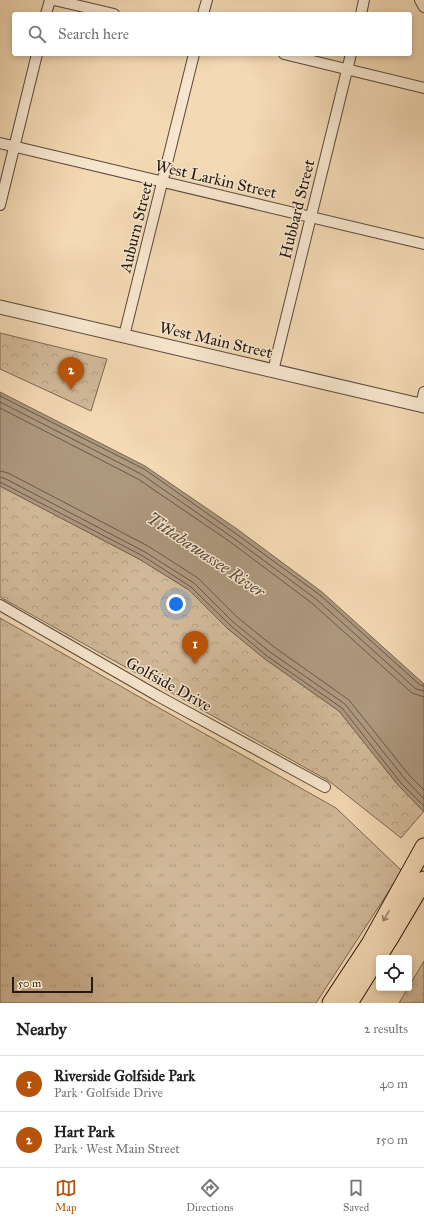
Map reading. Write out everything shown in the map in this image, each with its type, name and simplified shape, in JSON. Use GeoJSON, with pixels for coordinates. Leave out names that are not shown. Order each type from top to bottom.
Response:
{"type":"FeatureCollection","features":[{"type":"Feature","properties":{"kind":"highway"},"geometry":{"type":"LineString","coordinates":[[349,1003],[416,885],[424,846]]}},
{"type":"Feature","properties":{"kind":"highway"},"geometry":{"type":"LineString","coordinates":[[331,1003],[370,944],[416,885]]}},
{"type":"Feature","properties":{"kind":"street"},"geometry":{"type":"LineString","coordinates":[[47,12],[50,0]]}},
{"type":"Feature","properties":{"kind":"street"},"geometry":{"type":"LineString","coordinates":[[54,0],[105,12]]}},
{"type":"Feature","properties":{"kind":"street"},"geometry":{"type":"LineString","coordinates":[[204,12],[207,0]]}},
{"type":"Feature","properties":{"kind":"street"},"geometry":{"type":"LineString","coordinates":[[361,12],[364,0]]}},
{"type":"Feature","properties":{"kind":"street"},"geometry":{"type":"LineString","coordinates":[[420,0],[424,7]]}},
{"type":"Feature","properties":{"kind":"street"},"geometry":{"type":"LineString","coordinates":[[0,205],[36,56]]}},
{"type":"Feature","properties":{"kind":"street","name":"Auburn Street"},"geometry":{"type":"LineString","coordinates":[[124,336],[194,56]]}},
{"type":"Feature","properties":{"kind":"street"},"geometry":{"type":"LineString","coordinates":[[292,56],[424,88]]}},
{"type":"Feature","properties":{"kind":"street","name":"Hubbard Street"},"geometry":{"type":"LineString","coordinates":[[273,371],[350,56]]}},
{"type":"Feature","properties":{"kind":"street","name":"West Larkin Street"},"geometry":{"type":"LineString","coordinates":[[0,143],[424,244]]}},
{"type":"Feature","properties":{"kind":"street","name":"West Main Street"},"geometry":{"type":"LineString","coordinates":[[0,308],[422,406]]}},
{"type":"Feature","properties":{"kind":"street"},"geometry":{"type":"LineString","coordinates":[[422,406],[424,392]]}},
{"type":"Feature","properties":{"kind":"street","name":"Golfside Drive"},"geometry":{"type":"LineString","coordinates":[[0,605],[158,696],[325,787]]}},
{"type":"Feature","properties":{"kind":"green space"},"geometry":{"type":"Polygon","coordinates":[[[0,333],[107,359],[91,411],[0,369],[0,333]]]}},
{"type":"Feature","properties":{"kind":"green space"},"geometry":{"type":"Polygon","coordinates":[[[0,486],[141,560],[189,590],[227,628],[265,659],[339,711],[398,785],[424,811],[401,838],[329,781],[0,597],[0,486]]]}},
{"type":"Feature","properties":{"kind":"green space"},"geometry":{"type":"Polygon","coordinates":[[[0,618],[336,808],[402,871],[316,1003],[0,1003],[0,618]]]}},
{"type":"Feature","properties":{"kind":"green space"},"geometry":{"type":"Polygon","coordinates":[[[424,961],[424,1003],[399,1003],[406,991],[412,991],[412,981],[424,961]]]}},
{"type":"Feature","properties":{"kind":"water","name":"Tittabawassee River"},"geometry":{"type":"Polygon","coordinates":[[[0,392],[145,466],[237,529],[322,592],[424,684],[424,812],[398,785],[339,711],[265,659],[227,628],[189,590],[141,560],[0,486],[0,392]]]}},
{"type":"Feature","properties":{"kind":"place","name":"Hart Park"},"geometry":{"type":"Point","coordinates":[71,390]}},
{"type":"Feature","properties":{"kind":"place","name":"Riverside Golfside Park"},"geometry":{"type":"Point","coordinates":[195,664]}}]}
